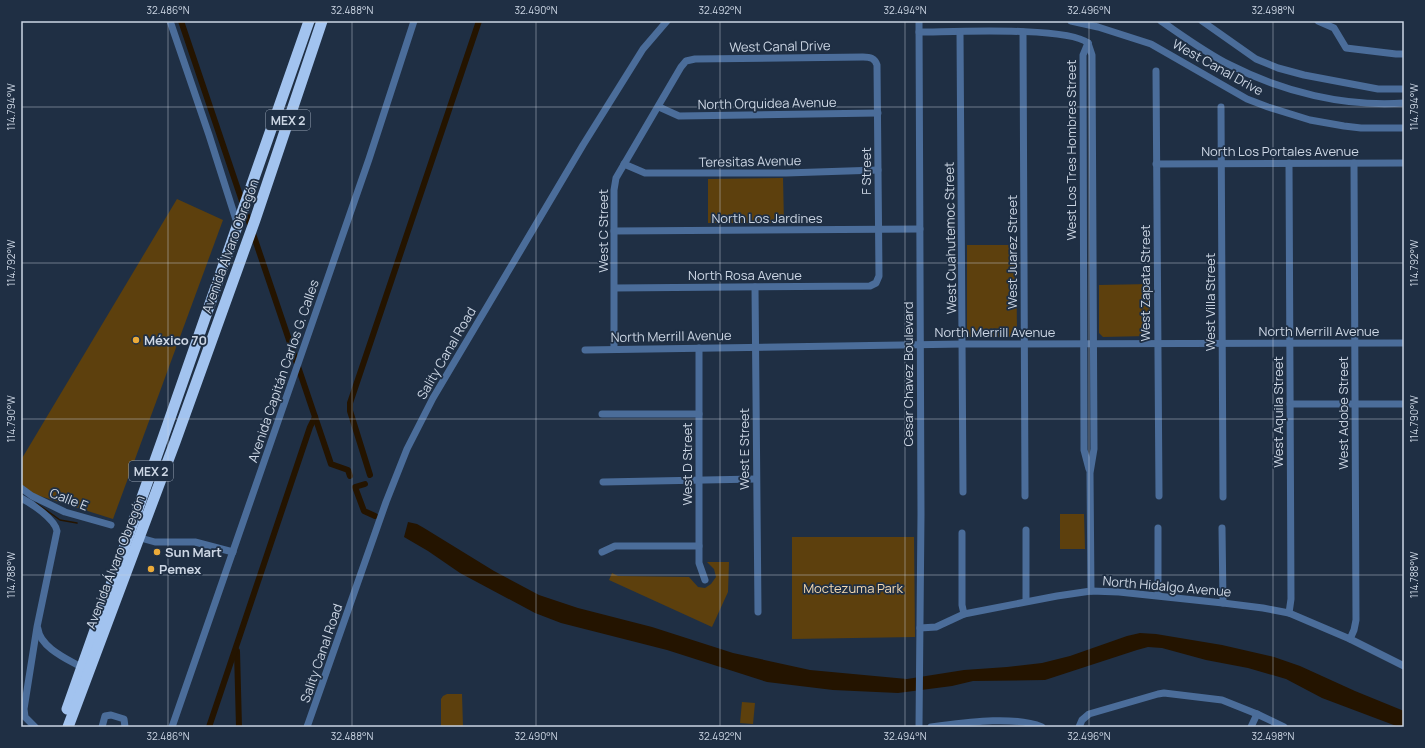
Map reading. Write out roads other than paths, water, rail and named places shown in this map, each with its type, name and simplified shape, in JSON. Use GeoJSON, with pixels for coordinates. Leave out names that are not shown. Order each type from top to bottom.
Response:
{"type":"FeatureCollection","features":[{"type":"Feature","properties":{"kind":"highway","name":"Avenida Álvaro Obregón"},"geometry":{"type":"LineString","coordinates":[[68,727],[134,536],[239,219],[309,21]]}},
{"type":"Feature","properties":{"kind":"highway","name":"Avenida Álvaro Obregón"},"geometry":{"type":"LineString","coordinates":[[61,727],[81,667],[177,434],[255,220],[322,21]]}},
{"type":"Feature","properties":{"kind":"street"},"geometry":{"type":"LineString","coordinates":[[170,21],[239,219]]}},
{"type":"Feature","properties":{"kind":"street","name":"Avenida Capitán Carlos G. Calles"},"geometry":{"type":"LineString","coordinates":[[172,727],[369,160],[414,21]]}},
{"type":"Feature","properties":{"kind":"street","name":"Sality Canal Road"},"geometry":{"type":"LineString","coordinates":[[307,727],[386,502],[408,449],[430,404],[599,119],[643,49],[666,21]]}},
{"type":"Feature","properties":{"kind":"street","name":"Cesar Chavez Boulevard"},"geometry":{"type":"LineString","coordinates":[[919,21],[919,727]]}},
{"type":"Feature","properties":{"kind":"street","name":"West Canal Drive"},"geometry":{"type":"LineString","coordinates":[[1070,21],[1098,27],[1151,44],[1247,99],[1268,107],[1310,120],[1344,126],[1361,128],[1404,128]]}},
{"type":"Feature","properties":{"kind":"street"},"geometry":{"type":"LineString","coordinates":[[1161,21],[1196,45],[1230,65],[1257,78],[1286,88],[1320,97],[1357,102],[1390,104],[1404,103]]}},
{"type":"Feature","properties":{"kind":"street"},"geometry":{"type":"LineString","coordinates":[[1202,21],[1256,59],[1278,68],[1310,76],[1378,89],[1404,89]]}},
{"type":"Feature","properties":{"kind":"street"},"geometry":{"type":"LineString","coordinates":[[1318,21],[1334,28],[1346,48],[1404,54]]}},
{"type":"Feature","properties":{"kind":"street"},"geometry":{"type":"LineString","coordinates":[[919,32],[1023,32],[1056,34],[1076,38],[1088,43]]}},
{"type":"Feature","properties":{"kind":"street","name":"West Cuahutemoc Street"},"geometry":{"type":"LineString","coordinates":[[960,32],[963,492]]}},
{"type":"Feature","properties":{"kind":"street","name":"West Juarez Street"},"geometry":{"type":"LineString","coordinates":[[1023,32],[1025,496]]}},
{"type":"Feature","properties":{"kind":"street","name":"West Los Tres Hombres Street"},"geometry":{"type":"LineString","coordinates":[[1088,43],[1082,55],[1084,450],[1090,473]]}},
{"type":"Feature","properties":{"kind":"street","name":"West Los Tres Hombres Street"},"geometry":{"type":"LineString","coordinates":[[1088,43],[1092,55],[1094,344],[1094,450],[1090,473],[1091,592]]}},
{"type":"Feature","properties":{"kind":"street","name":"West Canal Drive"},"geometry":{"type":"LineString","coordinates":[[686,61],[695,59],[873,58]]}},
{"type":"Feature","properties":{"kind":"street","name":"F Street"},"geometry":{"type":"LineString","coordinates":[[873,58],[877,65],[878,113],[878,276],[876,284]]}},
{"type":"Feature","properties":{"kind":"street","name":"West C Street"},"geometry":{"type":"LineString","coordinates":[[614,349],[614,190],[616,178],[681,67],[686,61]]}},
{"type":"Feature","properties":{"kind":"street","name":"West Zapata Street"},"geometry":{"type":"LineString","coordinates":[[1156,71],[1159,496]]}},
{"type":"Feature","properties":{"kind":"street","name":"North Orquidea Avenue"},"geometry":{"type":"LineString","coordinates":[[658,107],[679,116],[878,113]]}},
{"type":"Feature","properties":{"kind":"street","name":"West Villa Street"},"geometry":{"type":"LineString","coordinates":[[1221,107],[1223,497]]}},
{"type":"Feature","properties":{"kind":"street","name":"West Aquila Street"},"geometry":{"type":"LineString","coordinates":[[1289,163],[1291,599],[1289,613]]}},
{"type":"Feature","properties":{"kind":"street","name":"West Adobe Street"},"geometry":{"type":"LineString","coordinates":[[1350,639],[1356,620],[1354,163]]}},
{"type":"Feature","properties":{"kind":"street","name":"North Los Portales Avenue"},"geometry":{"type":"LineString","coordinates":[[1156,164],[1404,163]]}},
{"type":"Feature","properties":{"kind":"street","name":"Teresitas Avenue"},"geometry":{"type":"LineString","coordinates":[[624,164],[645,173],[786,173],[878,170]]}},
{"type":"Feature","properties":{"kind":"street","name":"North Los Jardines"},"geometry":{"type":"LineString","coordinates":[[614,231],[920,229]]}},
{"type":"Feature","properties":{"kind":"street","name":"North Rosa Avenue"},"geometry":{"type":"LineString","coordinates":[[614,288],[870,286],[876,284]]}},
{"type":"Feature","properties":{"kind":"street","name":"West E Street"},"geometry":{"type":"LineString","coordinates":[[755,286],[758,612]]}},
{"type":"Feature","properties":{"kind":"street","name":"North Merrill Avenue"},"geometry":{"type":"LineString","coordinates":[[585,350],[963,344],[1404,343]]}},
{"type":"Feature","properties":{"kind":"street","name":"West D Street"},"geometry":{"type":"LineString","coordinates":[[699,348],[699,563],[705,580]]}},
{"type":"Feature","properties":{"kind":"street"},"geometry":{"type":"LineString","coordinates":[[1290,404],[1404,404]]}},
{"type":"Feature","properties":{"kind":"street"},"geometry":{"type":"LineString","coordinates":[[602,414],[699,414]]}},
{"type":"Feature","properties":{"kind":"street"},"geometry":{"type":"LineString","coordinates":[[603,482],[756,479]]}},
{"type":"Feature","properties":{"kind":"street","name":"Calle E"},"geometry":{"type":"LineString","coordinates":[[21,488],[37,499],[65,512],[112,525]]}},
{"type":"Feature","properties":{"kind":"street","name":"Calle E"},"geometry":{"type":"LineString","coordinates":[[21,498],[45,515],[56,526],[56,536],[37,627]]}},
{"type":"Feature","properties":{"kind":"street"},"geometry":{"type":"LineString","coordinates":[[1158,528],[1158,595]]}},
{"type":"Feature","properties":{"kind":"street"},"geometry":{"type":"LineString","coordinates":[[1222,528],[1223,603]]}},
{"type":"Feature","properties":{"kind":"street"},"geometry":{"type":"LineString","coordinates":[[1026,530],[1026,602]]}},
{"type":"Feature","properties":{"kind":"street"},"geometry":{"type":"LineString","coordinates":[[962,533],[962,605],[964,614]]}},
{"type":"Feature","properties":{"kind":"street"},"geometry":{"type":"LineString","coordinates":[[134,536],[156,542],[194,542],[233,552]]}},
{"type":"Feature","properties":{"kind":"street"},"geometry":{"type":"LineString","coordinates":[[602,552],[615,546],[699,546]]}},
{"type":"Feature","properties":{"kind":"street","name":"North Hidalgo Avenue"},"geometry":{"type":"LineString","coordinates":[[920,628],[936,627],[964,614],[1057,596],[1091,592],[1158,595],[1262,608],[1289,613],[1350,639],[1404,666]]}},
{"type":"Feature","properties":{"kind":"street"},"geometry":{"type":"LineString","coordinates":[[37,627],[38,635],[43,642],[59,654],[81,667]]}},
{"type":"Feature","properties":{"kind":"street"},"geometry":{"type":"LineString","coordinates":[[35,727],[25,717],[24,709],[37,627]]}},
{"type":"Feature","properties":{"kind":"street"},"geometry":{"type":"LineString","coordinates":[[1079,727],[1082,720],[1089,714],[1158,694],[1222,700],[1284,727]]}},
{"type":"Feature","properties":{"kind":"street"},"geometry":{"type":"LineString","coordinates":[[1251,727],[1257,714]]}},
{"type":"Feature","properties":{"kind":"street"},"geometry":{"type":"LineString","coordinates":[[102,727],[105,716],[111,715],[124,719],[124,727]]}},
{"type":"Feature","properties":{"kind":"street"},"geometry":{"type":"LineString","coordinates":[[931,727],[996,721],[1030,723],[1042,727]]}},
{"type":"Feature","properties":{"kind":"waterway"},"geometry":{"type":"LineString","coordinates":[[181,21],[331,464],[348,470],[350,476]]}},
{"type":"Feature","properties":{"kind":"waterway"},"geometry":{"type":"LineString","coordinates":[[370,475],[350,411],[350,403],[479,21]]}},
{"type":"Feature","properties":{"kind":"waterway"},"geometry":{"type":"LineString","coordinates":[[209,727],[310,427],[315,417]]}},
{"type":"Feature","properties":{"kind":"waterway"},"geometry":{"type":"LineString","coordinates":[[365,484],[355,487],[364,511],[375,516]]}},
{"type":"Feature","properties":{"kind":"waterway"},"geometry":{"type":"LineString","coordinates":[[36,503],[60,520],[77,523]]}},
{"type":"Feature","properties":{"kind":"waterway"},"geometry":{"type":"LineString","coordinates":[[237,651],[239,727]]}},
{"type":"Feature","properties":{"kind":"place","name":"México 70"},"geometry":{"type":"Point","coordinates":[136,340]}},
{"type":"Feature","properties":{"kind":"place","name":"Sun Mart"},"geometry":{"type":"Point","coordinates":[157,552]}},
{"type":"Feature","properties":{"kind":"place","name":"Pemex"},"geometry":{"type":"Point","coordinates":[151,569]}},
{"type":"Feature","properties":{"kind":"park label","name":"Moctezuma Park"},"geometry":{"type":"Point","coordinates":[853,588]}}]}
